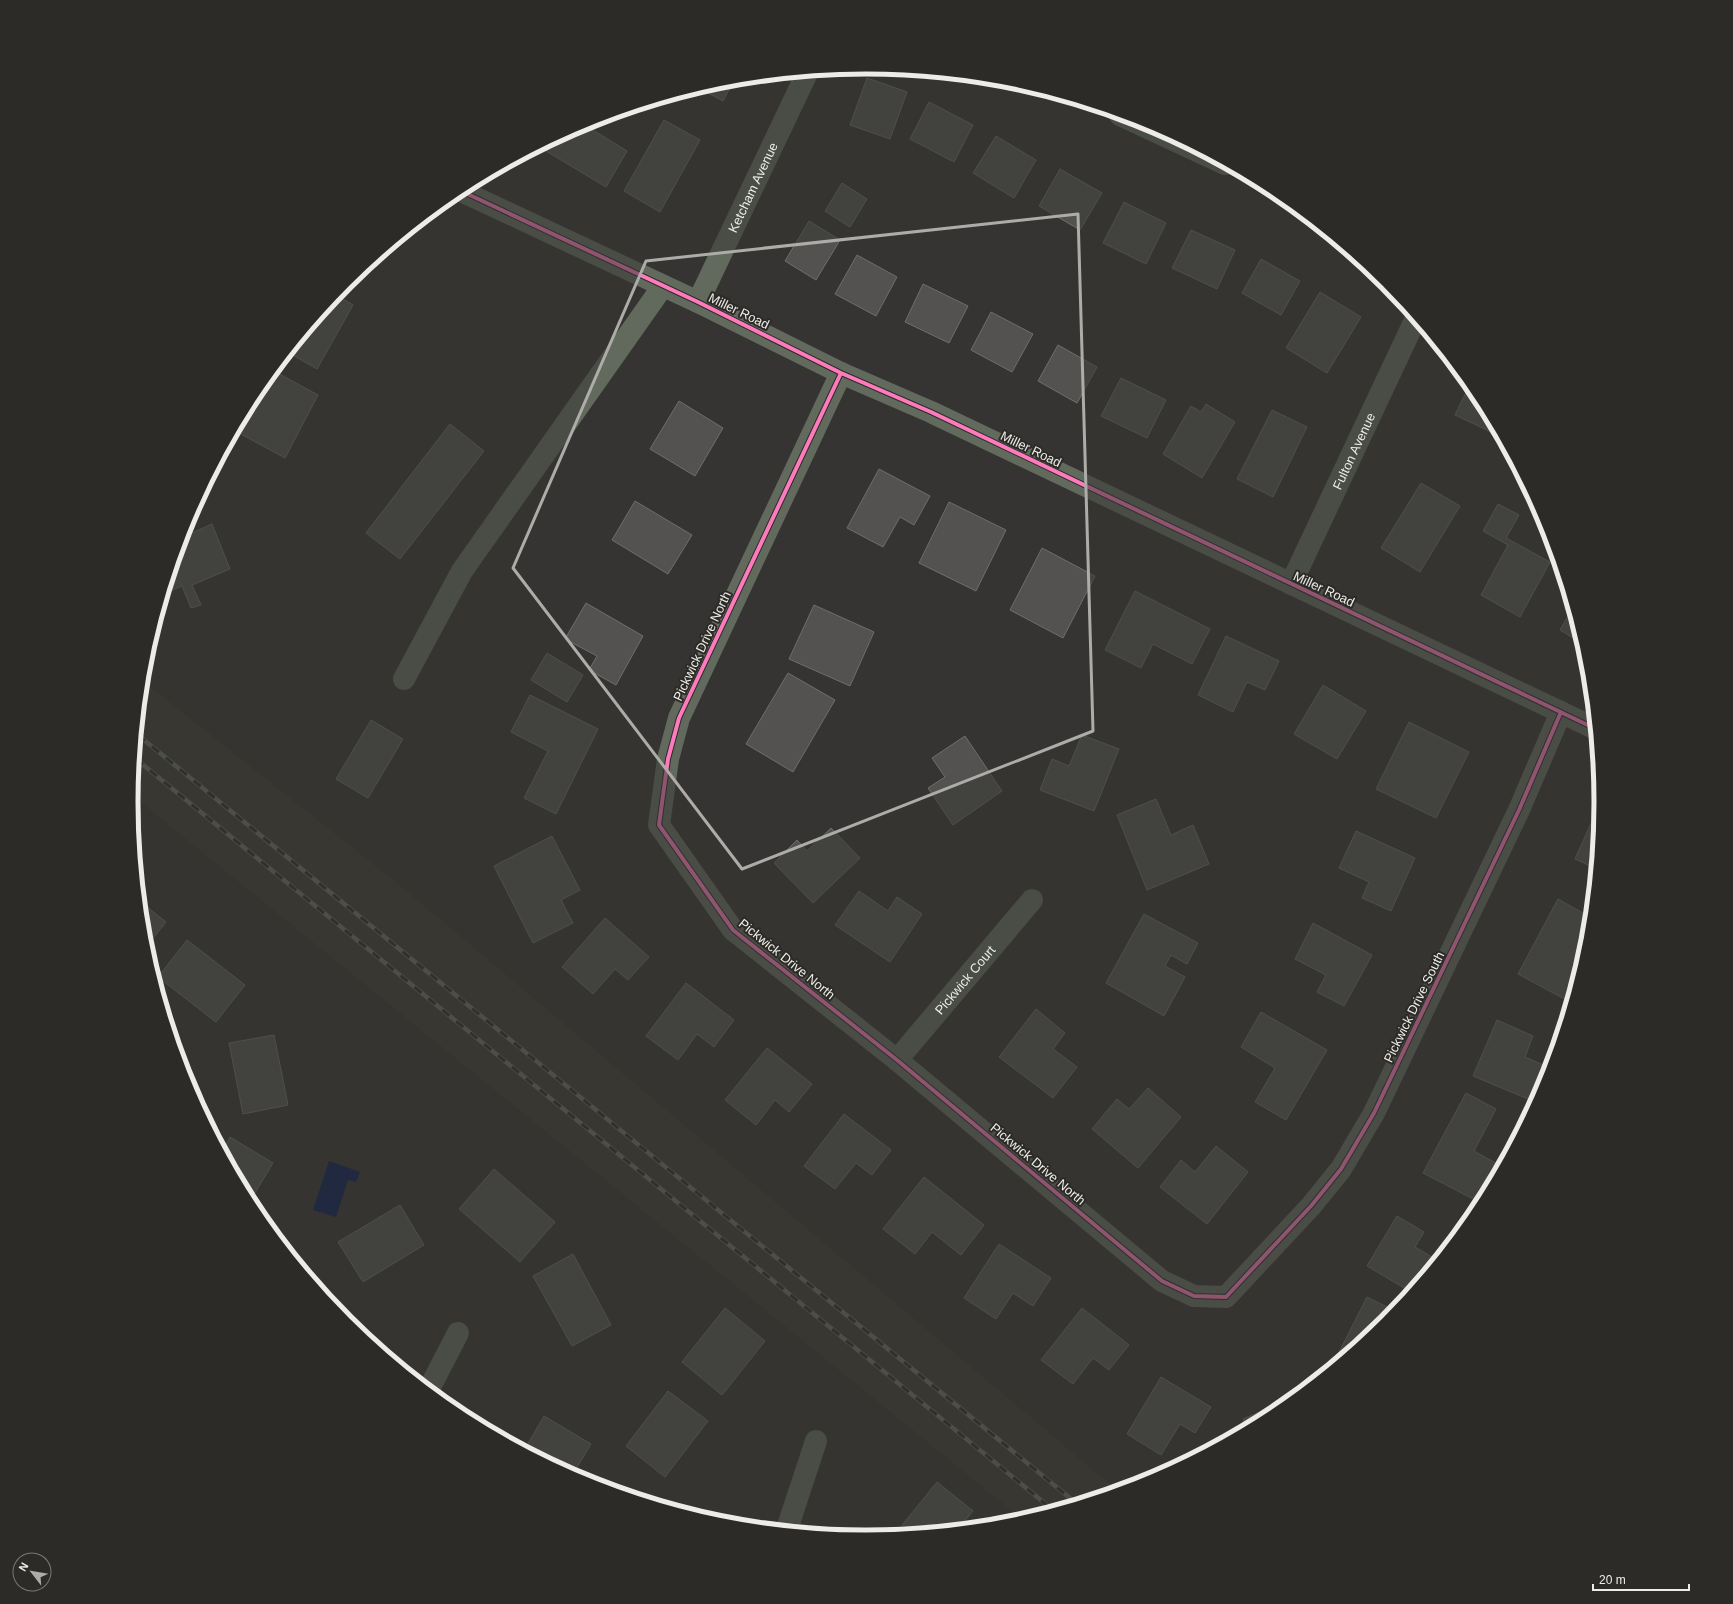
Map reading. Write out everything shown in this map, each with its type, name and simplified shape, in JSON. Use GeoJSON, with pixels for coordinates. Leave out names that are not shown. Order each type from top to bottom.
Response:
{"type":"FeatureCollection","features":[{"type":"Feature","properties":{"kind":"street","name":"Ketcham Avenue"},"geometry":{"type":"LineString","coordinates":[[698,302],[805,77]]}},
{"type":"Feature","properties":{"kind":"street","name":"Miller Road"},"geometry":{"type":"LineString","coordinates":[[467,194],[698,302],[841,373],[931,412],[1590,726]]}},
{"type":"Feature","properties":{"kind":"street"},"geometry":{"type":"LineString","coordinates":[[404,679],[462,571],[663,286]]}},
{"type":"Feature","properties":{"kind":"street","name":"Fulton Avenue"},"geometry":{"type":"LineString","coordinates":[[1291,584],[1414,322]]}},
{"type":"Feature","properties":{"kind":"street","name":"Pickwick Drive North"},"geometry":{"type":"LineString","coordinates":[[841,373],[679,718],[668,759],[659,825],[733,930],[897,1060],[1162,1281],[1194,1296],[1226,1297],[1240,1282]]}},
{"type":"Feature","properties":{"kind":"street","name":"Pickwick Drive South"},"geometry":{"type":"LineString","coordinates":[[1240,1282],[1311,1206],[1341,1169],[1374,1114],[1516,817],[1561,712]]}},
{"type":"Feature","properties":{"kind":"street","name":"Pickwick Court"},"geometry":{"type":"LineString","coordinates":[[897,1060],[1032,900]]}},
{"type":"Feature","properties":{"kind":"street"},"geometry":{"type":"LineString","coordinates":[[431,1385],[458,1333]]}},
{"type":"Feature","properties":{"kind":"street"},"geometry":{"type":"LineString","coordinates":[[788,1525],[816,1441]]}},
{"type":"Feature","properties":{"kind":"highlighted area"},"geometry":{"type":"Polygon","coordinates":[[[1078,214],[1093,731],[742,869],[513,568],[646,261],[1078,214]]]}},
{"type":"Feature","properties":{"kind":"shaded area"},"geometry":{"type":"Polygon","coordinates":[[[148,685],[403,888],[1113,1487],[1055,1505],[1016,1514],[138,800],[140,754],[148,685]]]}},
{"type":"Feature","properties":{"kind":"water"},"geometry":{"type":"Polygon","coordinates":[[[329,1161],[360,1172],[356,1182],[348,1180],[336,1217],[313,1210],[329,1161]]]}},
{"type":"Feature","properties":{"kind":"building"},"geometry":{"type":"Polygon","coordinates":[[[867,78],[907,92],[890,139],[850,125],[867,78]]]}},
{"type":"Feature","properties":{"kind":"building"},"geometry":{"type":"Polygon","coordinates":[[[730,87],[723,101],[707,92],[730,87]]]}},
{"type":"Feature","properties":{"kind":"building"},"geometry":{"type":"Polygon","coordinates":[[[929,102],[973,125],[954,162],[910,139],[929,102]]]}},
{"type":"Feature","properties":{"kind":"building"},"geometry":{"type":"Polygon","coordinates":[[[664,120],[700,140],[660,212],[624,191],[664,120]]]}},
{"type":"Feature","properties":{"kind":"building"},"geometry":{"type":"Polygon","coordinates":[[[590,128],[627,151],[606,187],[546,151],[548,147],[590,128]]]}},
{"type":"Feature","properties":{"kind":"building"},"geometry":{"type":"Polygon","coordinates":[[[996,136],[1036,160],[1014,198],[973,173],[996,136]]]}},
{"type":"Feature","properties":{"kind":"building"},"geometry":{"type":"Polygon","coordinates":[[[1060,169],[1102,193],[1080,230],[1039,206],[1060,169]]]}},
{"type":"Feature","properties":{"kind":"building"},"geometry":{"type":"Polygon","coordinates":[[[842,183],[867,199],[850,227],[825,211],[842,183]]]}},
{"type":"Feature","properties":{"kind":"building"},"geometry":{"type":"Polygon","coordinates":[[[1124,202],[1166,223],[1146,264],[1103,243],[1124,202]]]}},
{"type":"Feature","properties":{"kind":"building"},"geometry":{"type":"Polygon","coordinates":[[[809,221],[840,240],[816,280],[785,261],[809,221]]]}},
{"type":"Feature","properties":{"kind":"building"},"geometry":{"type":"Polygon","coordinates":[[[1191,230],[1235,250],[1217,289],[1172,268],[1191,230]]]}},
{"type":"Feature","properties":{"kind":"building"},"geometry":{"type":"Polygon","coordinates":[[[857,255],[897,277],[876,316],[835,294],[857,255]]]}},
{"type":"Feature","properties":{"kind":"building"},"geometry":{"type":"Polygon","coordinates":[[[1261,259],[1300,281],[1281,315],[1242,293],[1261,259]]]}},
{"type":"Feature","properties":{"kind":"building"},"geometry":{"type":"Polygon","coordinates":[[[923,284],[968,306],[949,343],[905,322],[923,284]]]}},
{"type":"Feature","properties":{"kind":"building"},"geometry":{"type":"Polygon","coordinates":[[[1320,292],[1361,317],[1327,373],[1286,348],[1320,292]]]}},
{"type":"Feature","properties":{"kind":"building"},"geometry":{"type":"Polygon","coordinates":[[[341,298],[353,305],[317,369],[292,355],[319,322],[341,298]]]}},
{"type":"Feature","properties":{"kind":"building"},"geometry":{"type":"Polygon","coordinates":[[[991,312],[1033,334],[1012,372],[971,350],[991,312]]]}},
{"type":"Feature","properties":{"kind":"building"},"geometry":{"type":"Polygon","coordinates":[[[1058,345],[1097,367],[1077,403],[1038,381],[1058,345]]]}},
{"type":"Feature","properties":{"kind":"building"},"geometry":{"type":"Polygon","coordinates":[[[279,374],[318,395],[285,458],[239,433],[279,374]]]}},
{"type":"Feature","properties":{"kind":"building"},"geometry":{"type":"Polygon","coordinates":[[[1121,378],[1166,400],[1147,438],[1101,416],[1121,378]]]}},
{"type":"Feature","properties":{"kind":"building"},"geometry":{"type":"Polygon","coordinates":[[[1467,391],[1492,430],[1491,432],[1455,415],[1467,391]]]}},
{"type":"Feature","properties":{"kind":"building"},"geometry":{"type":"Polygon","coordinates":[[[679,401],[723,428],[695,476],[650,449],[679,401]]]}},
{"type":"Feature","properties":{"kind":"building"},"geometry":{"type":"Polygon","coordinates":[[[1206,404],[1235,422],[1202,478],[1163,454],[1191,406],[1201,412],[1206,404]]]}},
{"type":"Feature","properties":{"kind":"building"},"geometry":{"type":"Polygon","coordinates":[[[1272,410],[1307,427],[1273,497],[1237,479],[1272,410]]]}},
{"type":"Feature","properties":{"kind":"building"},"geometry":{"type":"Polygon","coordinates":[[[450,424],[484,451],[400,559],[366,533],[450,424]]]}},
{"type":"Feature","properties":{"kind":"building"},"geometry":{"type":"Polygon","coordinates":[[[879,469],[930,496],[914,525],[900,517],[883,547],[847,528],[879,469]]]}},
{"type":"Feature","properties":{"kind":"building"},"geometry":{"type":"Polygon","coordinates":[[[1421,483],[1460,506],[1420,572],[1381,548],[1421,483]]]}},
{"type":"Feature","properties":{"kind":"building"},"geometry":{"type":"Polygon","coordinates":[[[635,501],[692,535],[668,574],[612,540],[635,501]]]}},
{"type":"Feature","properties":{"kind":"building"},"geometry":{"type":"Polygon","coordinates":[[[949,502],[1006,530],[976,591],[919,563],[949,502]]]}},
{"type":"Feature","properties":{"kind":"building"},"geometry":{"type":"Polygon","coordinates":[[[1498,504],[1519,515],[1506,538],[1550,562],[1520,617],[1481,595],[1508,545],[1483,531],[1498,504]]]}},
{"type":"Feature","properties":{"kind":"building"},"geometry":{"type":"Polygon","coordinates":[[[212,524],[230,569],[192,585],[201,605],[191,608],[182,586],[170,591],[190,534],[212,524]]]}},
{"type":"Feature","properties":{"kind":"building"},"geometry":{"type":"Polygon","coordinates":[[[1042,548],[1095,576],[1063,638],[1010,610],[1042,548]]]}},
{"type":"Feature","properties":{"kind":"building"},"geometry":{"type":"Polygon","coordinates":[[[1135,591],[1210,629],[1192,664],[1153,644],[1141,668],[1105,650],[1135,591]]]}},
{"type":"Feature","properties":{"kind":"building"},"geometry":{"type":"Polygon","coordinates":[[[586,603],[643,636],[616,685],[589,670],[597,656],[565,639],[586,603]]]}},
{"type":"Feature","properties":{"kind":"building"},"geometry":{"type":"Polygon","coordinates":[[[814,605],[874,632],[850,686],[789,659],[814,605]]]}},
{"type":"Feature","properties":{"kind":"building"},"geometry":{"type":"Polygon","coordinates":[[[1570,613],[1576,640],[1560,630],[1570,613]]]}},
{"type":"Feature","properties":{"kind":"building"},"geometry":{"type":"Polygon","coordinates":[[[1226,636],[1279,661],[1265,690],[1247,682],[1233,712],[1198,695],[1226,636]]]}},
{"type":"Feature","properties":{"kind":"building"},"geometry":{"type":"Polygon","coordinates":[[[547,653],[583,675],[567,702],[531,680],[547,653]]]}},
{"type":"Feature","properties":{"kind":"building"},"geometry":{"type":"Polygon","coordinates":[[[788,673],[835,700],[793,772],[746,744],[788,673]]]}},
{"type":"Feature","properties":{"kind":"building"},"geometry":{"type":"Polygon","coordinates":[[[1323,685],[1366,711],[1337,759],[1294,734],[1323,685]]]}},
{"type":"Feature","properties":{"kind":"building"},"geometry":{"type":"Polygon","coordinates":[[[530,695],[598,729],[556,814],[524,798],[548,751],[511,732],[530,695]]]}},
{"type":"Feature","properties":{"kind":"building"},"geometry":{"type":"Polygon","coordinates":[[[371,720],[403,739],[368,798],[336,779],[371,720]]]}},
{"type":"Feature","properties":{"kind":"building"},"geometry":{"type":"Polygon","coordinates":[[[1409,722],[1469,752],[1436,818],[1376,789],[1409,722]]]}},
{"type":"Feature","properties":{"kind":"building"},"geometry":{"type":"Polygon","coordinates":[[[1082,735],[1119,749],[1094,811],[1040,790],[1052,759],[1069,766],[1082,735]]]}},
{"type":"Feature","properties":{"kind":"building"},"geometry":{"type":"Polygon","coordinates":[[[965,736],[1002,791],[953,825],[928,788],[945,777],[932,758],[965,736]]]}},
{"type":"Feature","properties":{"kind":"building"},"geometry":{"type":"Polygon","coordinates":[[[1156,799],[1171,835],[1193,825],[1209,864],[1147,890],[1117,815],[1156,799]]]}},
{"type":"Feature","properties":{"kind":"building"},"geometry":{"type":"Polygon","coordinates":[[[1594,817],[1591,866],[1575,859],[1594,817]]]}},
{"type":"Feature","properties":{"kind":"building"},"geometry":{"type":"Polygon","coordinates":[[[831,828],[860,858],[813,903],[774,863],[797,840],[807,851],[831,828]]]}},
{"type":"Feature","properties":{"kind":"building"},"geometry":{"type":"Polygon","coordinates":[[[1356,831],[1415,858],[1391,911],[1362,898],[1369,882],[1339,868],[1356,831]]]}},
{"type":"Feature","properties":{"kind":"building"},"geometry":{"type":"Polygon","coordinates":[[[552,836],[580,890],[561,900],[573,923],[533,943],[494,866],[552,836]]]}},
{"type":"Feature","properties":{"kind":"building"},"geometry":{"type":"Polygon","coordinates":[[[859,891],[888,911],[897,897],[922,914],[890,962],[835,925],[859,891]]]}},
{"type":"Feature","properties":{"kind":"building"},"geometry":{"type":"Polygon","coordinates":[[[1558,899],[1585,914],[1581,944],[1567,1000],[1518,974],[1558,899]]]}},
{"type":"Feature","properties":{"kind":"building"},"geometry":{"type":"Polygon","coordinates":[[[146,906],[166,922],[151,940],[146,906]]]}},
{"type":"Feature","properties":{"kind":"building"},"geometry":{"type":"Polygon","coordinates":[[[1144,914],[1198,943],[1187,964],[1171,955],[1165,966],[1185,977],[1164,1016],[1106,983],[1144,914]]]}},
{"type":"Feature","properties":{"kind":"building"},"geometry":{"type":"Polygon","coordinates":[[[605,918],[649,957],[628,980],[615,969],[593,994],[562,967],[605,918]]]}},
{"type":"Feature","properties":{"kind":"building"},"geometry":{"type":"Polygon","coordinates":[[[1313,923],[1372,955],[1344,1006],[1317,992],[1326,975],[1295,959],[1313,923]]]}},
{"type":"Feature","properties":{"kind":"building"},"geometry":{"type":"Polygon","coordinates":[[[187,940],[245,985],[216,1022],[160,979],[159,975],[187,940]]]}},
{"type":"Feature","properties":{"kind":"building"},"geometry":{"type":"Polygon","coordinates":[[[686,983],[734,1020],[714,1047],[697,1034],[678,1060],[646,1036],[686,983]]]}},
{"type":"Feature","properties":{"kind":"building"},"geometry":{"type":"Polygon","coordinates":[[[1036,1009],[1065,1033],[1053,1049],[1077,1067],[1053,1098],[999,1057],[1036,1009]]]}},
{"type":"Feature","properties":{"kind":"building"},"geometry":{"type":"Polygon","coordinates":[[[1261,1012],[1327,1050],[1286,1120],[1255,1102],[1275,1068],[1241,1047],[1261,1012]]]}},
{"type":"Feature","properties":{"kind":"building"},"geometry":{"type":"Polygon","coordinates":[[[1497,1020],[1533,1036],[1525,1057],[1545,1066],[1530,1100],[1473,1076],[1497,1020]]]}},
{"type":"Feature","properties":{"kind":"building"},"geometry":{"type":"Polygon","coordinates":[[[274,1035],[288,1105],[243,1114],[229,1043],[274,1035]]]}},
{"type":"Feature","properties":{"kind":"building"},"geometry":{"type":"Polygon","coordinates":[[[767,1048],[812,1084],[789,1112],[775,1100],[756,1125],[725,1100],[767,1048]]]}},
{"type":"Feature","properties":{"kind":"building"},"geometry":{"type":"Polygon","coordinates":[[[1148,1088],[1181,1117],[1138,1168],[1092,1129],[1117,1099],[1129,1109],[1148,1088]]]}},
{"type":"Feature","properties":{"kind":"building"},"geometry":{"type":"Polygon","coordinates":[[[1466,1093],[1496,1109],[1474,1151],[1498,1164],[1476,1200],[1423,1173],[1466,1093]]]}},
{"type":"Feature","properties":{"kind":"building"},"geometry":{"type":"Polygon","coordinates":[[[844,1114],[891,1150],[872,1175],[856,1163],[835,1189],[804,1166],[844,1114]]]}},
{"type":"Feature","properties":{"kind":"building"},"geometry":{"type":"Polygon","coordinates":[[[230,1137],[273,1163],[254,1195],[236,1166],[225,1146],[230,1137]]]}},
{"type":"Feature","properties":{"kind":"building"},"geometry":{"type":"Polygon","coordinates":[[[1216,1146],[1248,1172],[1207,1224],[1160,1187],[1181,1160],[1195,1172],[1216,1146]]]}},
{"type":"Feature","properties":{"kind":"building"},"geometry":{"type":"Polygon","coordinates":[[[494,1169],[555,1222],[520,1262],[459,1209],[494,1169]]]}},
{"type":"Feature","properties":{"kind":"building"},"geometry":{"type":"Polygon","coordinates":[[[924,1177],[984,1225],[961,1255],[932,1232],[915,1254],[883,1229],[924,1177]]]}},
{"type":"Feature","properties":{"kind":"building"},"geometry":{"type":"Polygon","coordinates":[[[400,1205],[424,1245],[363,1282],[338,1242],[400,1205]]]}},
{"type":"Feature","properties":{"kind":"building"},"geometry":{"type":"Polygon","coordinates":[[[1397,1216],[1424,1232],[1415,1247],[1434,1258],[1407,1290],[1367,1266],[1397,1216]]]}},
{"type":"Feature","properties":{"kind":"building"},"geometry":{"type":"Polygon","coordinates":[[[999,1244],[1051,1278],[1033,1306],[1013,1293],[996,1319],[964,1298],[999,1244]]]}},
{"type":"Feature","properties":{"kind":"building"},"geometry":{"type":"Polygon","coordinates":[[[573,1254],[611,1325],[572,1346],[533,1276],[573,1254]]]}},
{"type":"Feature","properties":{"kind":"building"},"geometry":{"type":"Polygon","coordinates":[[[1367,1297],[1389,1308],[1347,1349],[1336,1358],[1367,1297]]]}},
{"type":"Feature","properties":{"kind":"building"},"geometry":{"type":"Polygon","coordinates":[[[725,1308],[765,1341],[722,1395],[682,1362],[725,1308]]]}},
{"type":"Feature","properties":{"kind":"building"},"geometry":{"type":"Polygon","coordinates":[[[1082,1308],[1129,1345],[1109,1370],[1093,1358],[1073,1384],[1041,1360],[1082,1308]]]}},
{"type":"Feature","properties":{"kind":"building"},"geometry":{"type":"Polygon","coordinates":[[[1161,1377],[1211,1407],[1195,1433],[1180,1424],[1161,1455],[1127,1434],[1161,1377]]]}},
{"type":"Feature","properties":{"kind":"building"},"geometry":{"type":"Polygon","coordinates":[[[668,1391],[708,1421],[665,1477],[626,1446],[668,1391]]]}},
{"type":"Feature","properties":{"kind":"building"},"geometry":{"type":"Polygon","coordinates":[[[1270,1408],[1245,1423],[1243,1419],[1270,1408]]]}},
{"type":"Feature","properties":{"kind":"building"},"geometry":{"type":"Polygon","coordinates":[[[544,1416],[591,1444],[576,1469],[527,1445],[544,1416]]]}},
{"type":"Feature","properties":{"kind":"building"},"geometry":{"type":"Polygon","coordinates":[[[937,1482],[973,1511],[962,1524],[899,1529],[937,1482]]]}},
{"type":"Feature","properties":{"kind":"railway"},"geometry":{"type":"LineString","coordinates":[[142,738],[1072,1500]]}},
{"type":"Feature","properties":{"kind":"railway"},"geometry":{"type":"LineString","coordinates":[[140,762],[1049,1507]]}},
{"type":"Feature","properties":{"kind":"cycle path"},"geometry":{"type":"LineString","coordinates":[[467,194],[698,302],[841,373],[931,412],[1590,726]]}},
{"type":"Feature","properties":{"kind":"cycle path"},"geometry":{"type":"LineString","coordinates":[[841,373],[679,718],[668,759],[659,825],[733,930],[897,1060],[1162,1281],[1194,1296],[1226,1297],[1311,1206],[1341,1169],[1374,1113],[1519,810],[1561,712]]}}]}
